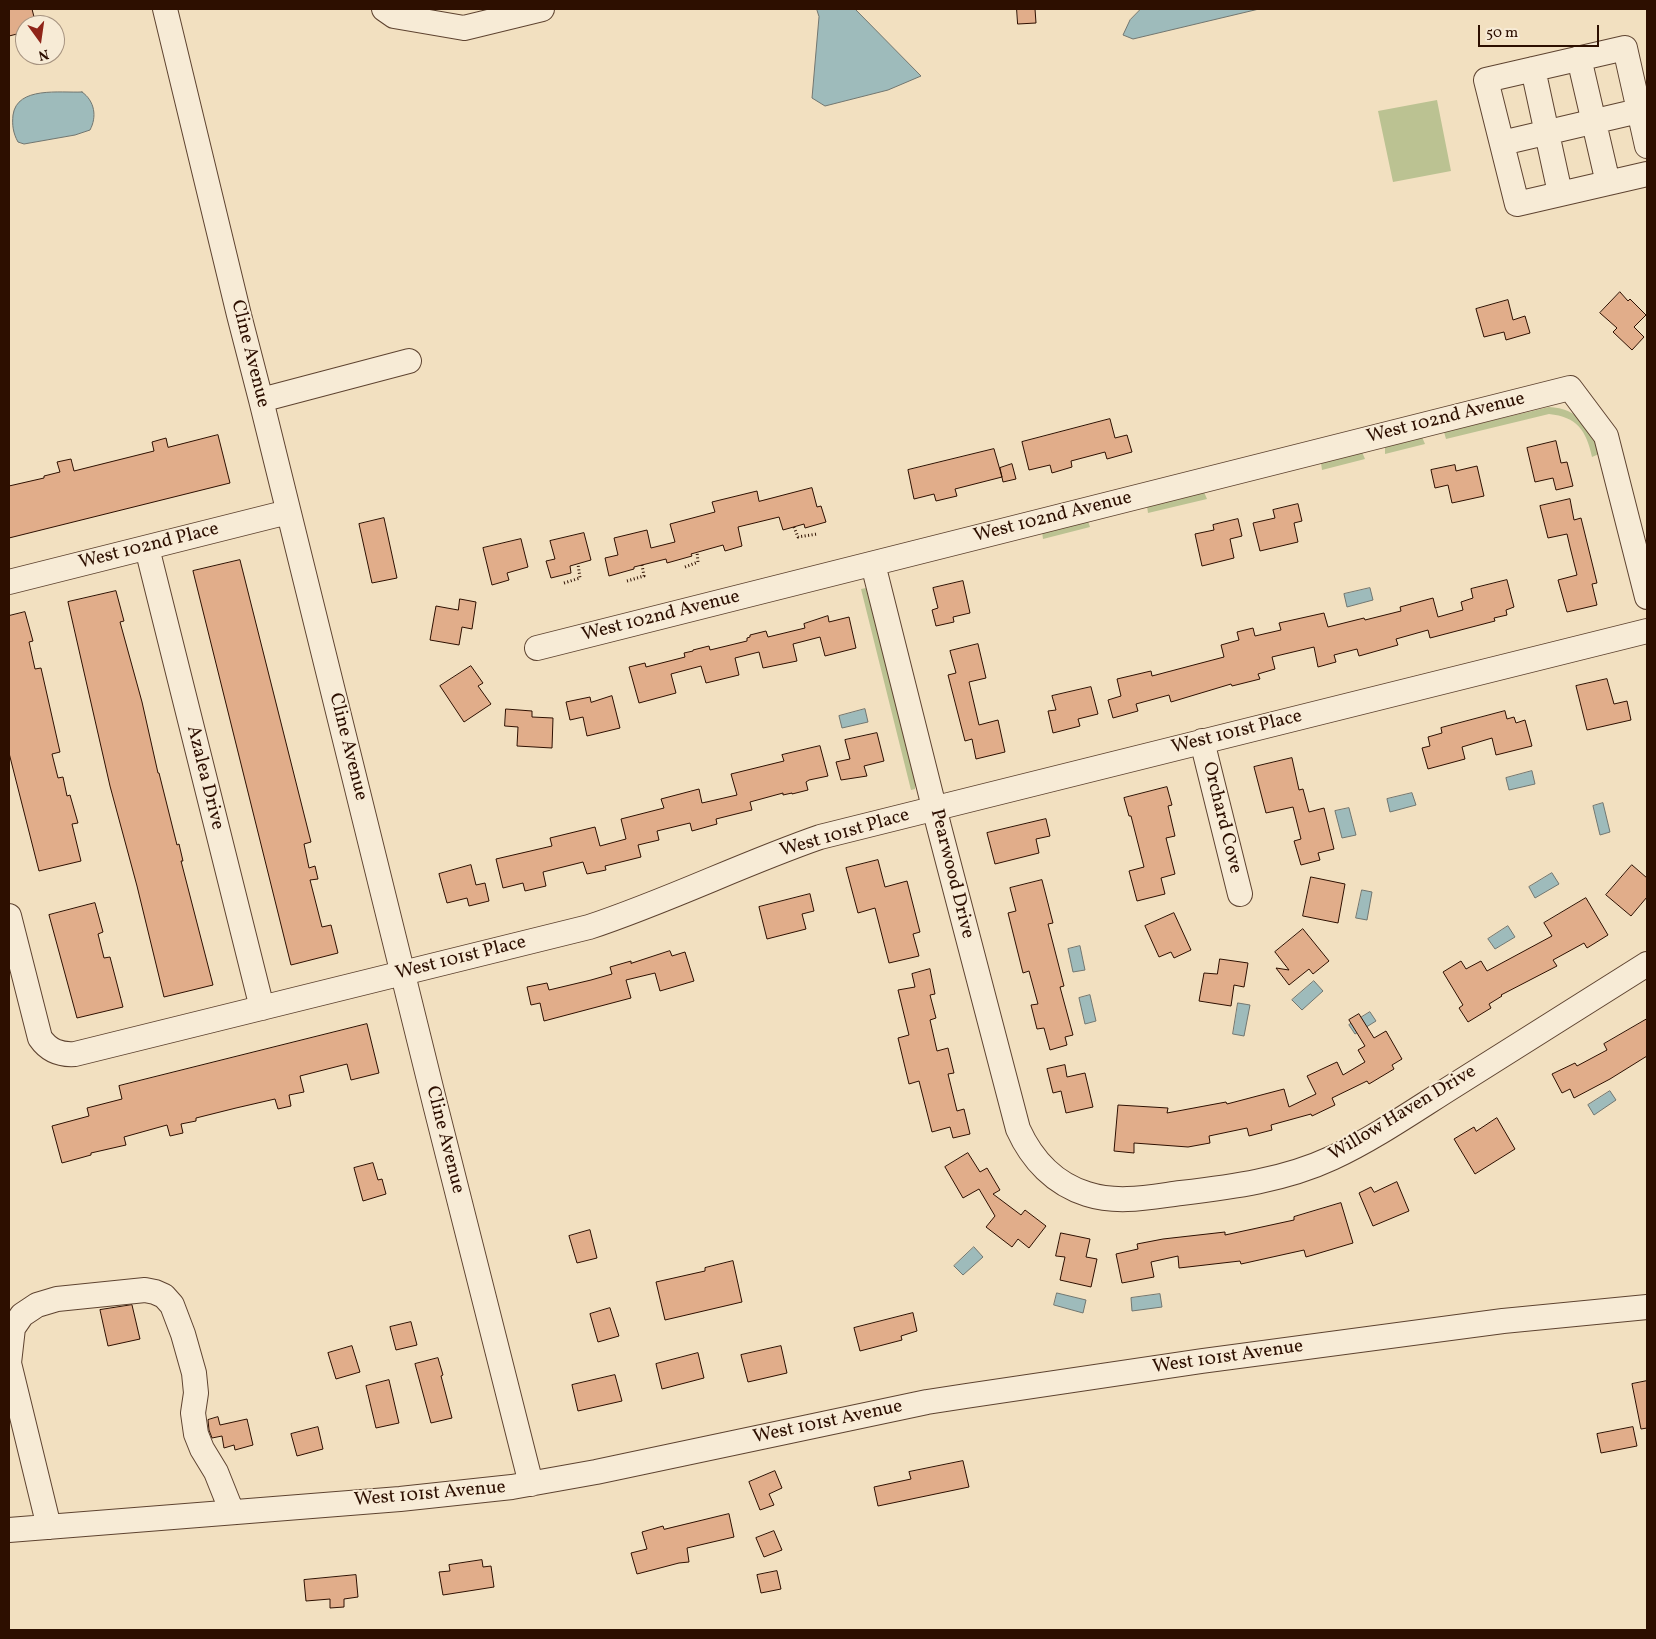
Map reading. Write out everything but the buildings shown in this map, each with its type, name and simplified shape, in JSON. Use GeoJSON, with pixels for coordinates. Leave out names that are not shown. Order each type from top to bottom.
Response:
{"type":"FeatureCollection","features":[{"type":"Feature","properties":{"kind":"street","name":"Cline Avenue"},"geometry":{"type":"LineString","coordinates":[[166,9],[238,315],[261,400],[531,1484]]}},
{"type":"Feature","properties":{"kind":"street"},"geometry":{"type":"LineString","coordinates":[[384,9],[394,16],[464,28],[542,9]]}},
{"type":"Feature","properties":{"kind":"street"},"geometry":{"type":"LineString","coordinates":[[1647,146],[1644,110],[1625,48],[1486,80],[1516,204],[1647,174]]}},
{"type":"Feature","properties":{"kind":"street"},"geometry":{"type":"LineString","coordinates":[[1579,58],[1608,183]]}},
{"type":"Feature","properties":{"kind":"street"},"geometry":{"type":"LineString","coordinates":[[1533,69],[1560,193]]}},
{"type":"Feature","properties":{"kind":"street"},"geometry":{"type":"LineString","coordinates":[[1502,142],[1644,110]]}},
{"type":"Feature","properties":{"kind":"street"},"geometry":{"type":"LineString","coordinates":[[261,400],[409,362]]}},
{"type":"Feature","properties":{"kind":"street","name":"West 102nd Avenue"},"geometry":{"type":"LineString","coordinates":[[537,648],[1570,388],[1606,436],[1647,597]]}},
{"type":"Feature","properties":{"kind":"street","name":"West 102nd Place"},"geometry":{"type":"LineString","coordinates":[[9,582],[288,512]]}},
{"type":"Feature","properties":{"kind":"street","name":"Azalea Drive"},"geometry":{"type":"LineString","coordinates":[[147,548],[262,1008]]}},
{"type":"Feature","properties":{"kind":"street","name":"Pearwood Drive"},"geometry":{"type":"LineString","coordinates":[[873,564],[934,809],[1018,1130],[1031,1154],[1050,1174]]}},
{"type":"Feature","properties":{"kind":"street","name":"West 101st Place"},"geometry":{"type":"LineString","coordinates":[[9,916],[40,1038],[45,1046],[51,1050],[58,1053],[75,1054],[595,925],[661,902],[791,847],[849,830],[1647,630]]}},
{"type":"Feature","properties":{"kind":"street","name":"Orchard Cove"},"geometry":{"type":"LineString","coordinates":[[1202,741],[1240,894]]}},
{"type":"Feature","properties":{"kind":"street","name":"Willow Haven Drive"},"geometry":{"type":"LineString","coordinates":[[1050,1174],[1068,1186],[1086,1194],[1119,1200],[1227,1187],[1303,1170],[1332,1158],[1372,1137],[1647,964]]}},
{"type":"Feature","properties":{"kind":"street"},"geometry":{"type":"LineString","coordinates":[[49,1526],[9,1363],[13,1328],[22,1315],[37,1305],[57,1299],[145,1290],[164,1296],[172,1305],[183,1334],[194,1373],[196,1393],[193,1413],[196,1434],[202,1449],[216,1472],[232,1512]]}},
{"type":"Feature","properties":{"kind":"street","name":"West 101st Avenue"},"geometry":{"type":"LineString","coordinates":[[9,1530],[438,1495],[531,1484],[956,1397],[1202,1361],[1504,1321],[1647,1307]]}},
{"type":"Feature","properties":{"kind":"path"},"geometry":{"type":"LineString","coordinates":[[794,527],[798,537],[817,534]]}},
{"type":"Feature","properties":{"kind":"path"},"geometry":{"type":"LineString","coordinates":[[685,567],[699,561],[697,552]]}},
{"type":"Feature","properties":{"kind":"path"},"geometry":{"type":"LineString","coordinates":[[564,583],[580,578],[578,564]]}},
{"type":"Feature","properties":{"kind":"path"},"geometry":{"type":"LineString","coordinates":[[627,581],[644,576],[642,565]]}},
{"type":"Feature","properties":{"kind":"green space"},"geometry":{"type":"Polygon","coordinates":[[[1437,100],[1451,171],[1393,182],[1378,111],[1437,100]]]}},
{"type":"Feature","properties":{"kind":"green space"},"geometry":{"type":"Polygon","coordinates":[[[1549,407],[1568,411],[1582,421],[1592,435],[1599,454],[1592,457],[1587,439],[1579,426],[1567,418],[1549,414],[1446,439],[1444,432],[1549,407]]]}},
{"type":"Feature","properties":{"kind":"green space"},"geometry":{"type":"Polygon","coordinates":[[[1422,437],[1425,444],[1385,454],[1385,447],[1422,437]]]}},
{"type":"Feature","properties":{"kind":"green space"},"geometry":{"type":"Polygon","coordinates":[[[1362,452],[1365,459],[1322,470],[1321,463],[1362,452]]]}},
{"type":"Feature","properties":{"kind":"green space"},"geometry":{"type":"Polygon","coordinates":[[[1204,492],[1207,499],[1148,513],[1147,506],[1204,492]]]}},
{"type":"Feature","properties":{"kind":"green space"},"geometry":{"type":"Polygon","coordinates":[[[1088,521],[1090,527],[1043,539],[1042,532],[1088,521]]]}},
{"type":"Feature","properties":{"kind":"green space"},"geometry":{"type":"Polygon","coordinates":[[[866,588],[869,593],[916,781],[915,789],[911,790],[861,589],[866,588]]]}},
{"type":"Feature","properties":{"kind":"water"},"geometry":{"type":"Polygon","coordinates":[[[817,9],[855,9],[921,76],[888,90],[825,106],[812,98],[819,17],[817,9]]]}},
{"type":"Feature","properties":{"kind":"water"},"geometry":{"type":"Polygon","coordinates":[[[1141,9],[1259,9],[1133,39],[1123,35],[1130,20],[1141,9]]]}},
{"type":"Feature","properties":{"kind":"water"},"geometry":{"type":"Polygon","coordinates":[[[82,92],[90,100],[94,110],[94,120],[90,130],[75,135],[24,144],[18,142],[13,129],[13,115],[16,106],[22,99],[41,93],[82,92]]]}},
{"type":"Feature","properties":{"kind":"water"},"geometry":{"type":"Polygon","coordinates":[[[1370,588],[1373,600],[1347,607],[1344,594],[1370,588]]]}},
{"type":"Feature","properties":{"kind":"water"},"geometry":{"type":"Polygon","coordinates":[[[865,709],[868,722],[842,728],[839,716],[865,709]]]}},
{"type":"Feature","properties":{"kind":"water"},"geometry":{"type":"Polygon","coordinates":[[[1532,771],[1535,784],[1509,790],[1506,778],[1532,771]]]}},
{"type":"Feature","properties":{"kind":"water"},"geometry":{"type":"Polygon","coordinates":[[[1412,793],[1416,805],[1390,812],[1387,799],[1412,793]]]}},
{"type":"Feature","properties":{"kind":"water"},"geometry":{"type":"Polygon","coordinates":[[[1603,803],[1610,832],[1600,835],[1593,806],[1603,803]]]}},
{"type":"Feature","properties":{"kind":"water"},"geometry":{"type":"Polygon","coordinates":[[[1349,808],[1356,835],[1342,838],[1335,811],[1349,808]]]}},
{"type":"Feature","properties":{"kind":"water"},"geometry":{"type":"Polygon","coordinates":[[[1552,873],[1559,884],[1535,898],[1529,887],[1552,873]]]}},
{"type":"Feature","properties":{"kind":"water"},"geometry":{"type":"Polygon","coordinates":[[[1362,890],[1372,892],[1367,920],[1356,918],[1362,890]]]}},
{"type":"Feature","properties":{"kind":"water"},"geometry":{"type":"Polygon","coordinates":[[[1508,926],[1515,937],[1495,949],[1488,939],[1508,926]]]}},
{"type":"Feature","properties":{"kind":"water"},"geometry":{"type":"Polygon","coordinates":[[[1080,946],[1085,970],[1073,972],[1068,949],[1080,946]]]}},
{"type":"Feature","properties":{"kind":"water"},"geometry":{"type":"Polygon","coordinates":[[[1314,981],[1323,991],[1302,1010],[1292,1000],[1314,981]]]}},
{"type":"Feature","properties":{"kind":"water"},"geometry":{"type":"Polygon","coordinates":[[[1090,995],[1096,1021],[1085,1024],[1079,998],[1090,995]]]}},
{"type":"Feature","properties":{"kind":"water"},"geometry":{"type":"Polygon","coordinates":[[[1238,1003],[1250,1005],[1244,1036],[1233,1034],[1238,1003]]]}},
{"type":"Feature","properties":{"kind":"water"},"geometry":{"type":"Polygon","coordinates":[[[1370,1012],[1376,1021],[1355,1034],[1349,1025],[1370,1012]]]}},
{"type":"Feature","properties":{"kind":"water"},"geometry":{"type":"Polygon","coordinates":[[[1610,1091],[1616,1100],[1594,1115],[1588,1105],[1610,1091]]]}},
{"type":"Feature","properties":{"kind":"water"},"geometry":{"type":"Polygon","coordinates":[[[974,1247],[983,1257],[963,1275],[954,1266],[974,1247]]]}},
{"type":"Feature","properties":{"kind":"water"},"geometry":{"type":"Polygon","coordinates":[[[1057,1293],[1086,1300],[1083,1313],[1054,1305],[1057,1293]]]}},
{"type":"Feature","properties":{"kind":"water"},"geometry":{"type":"Polygon","coordinates":[[[1160,1294],[1162,1307],[1132,1311],[1131,1298],[1160,1294]]]}}]}
